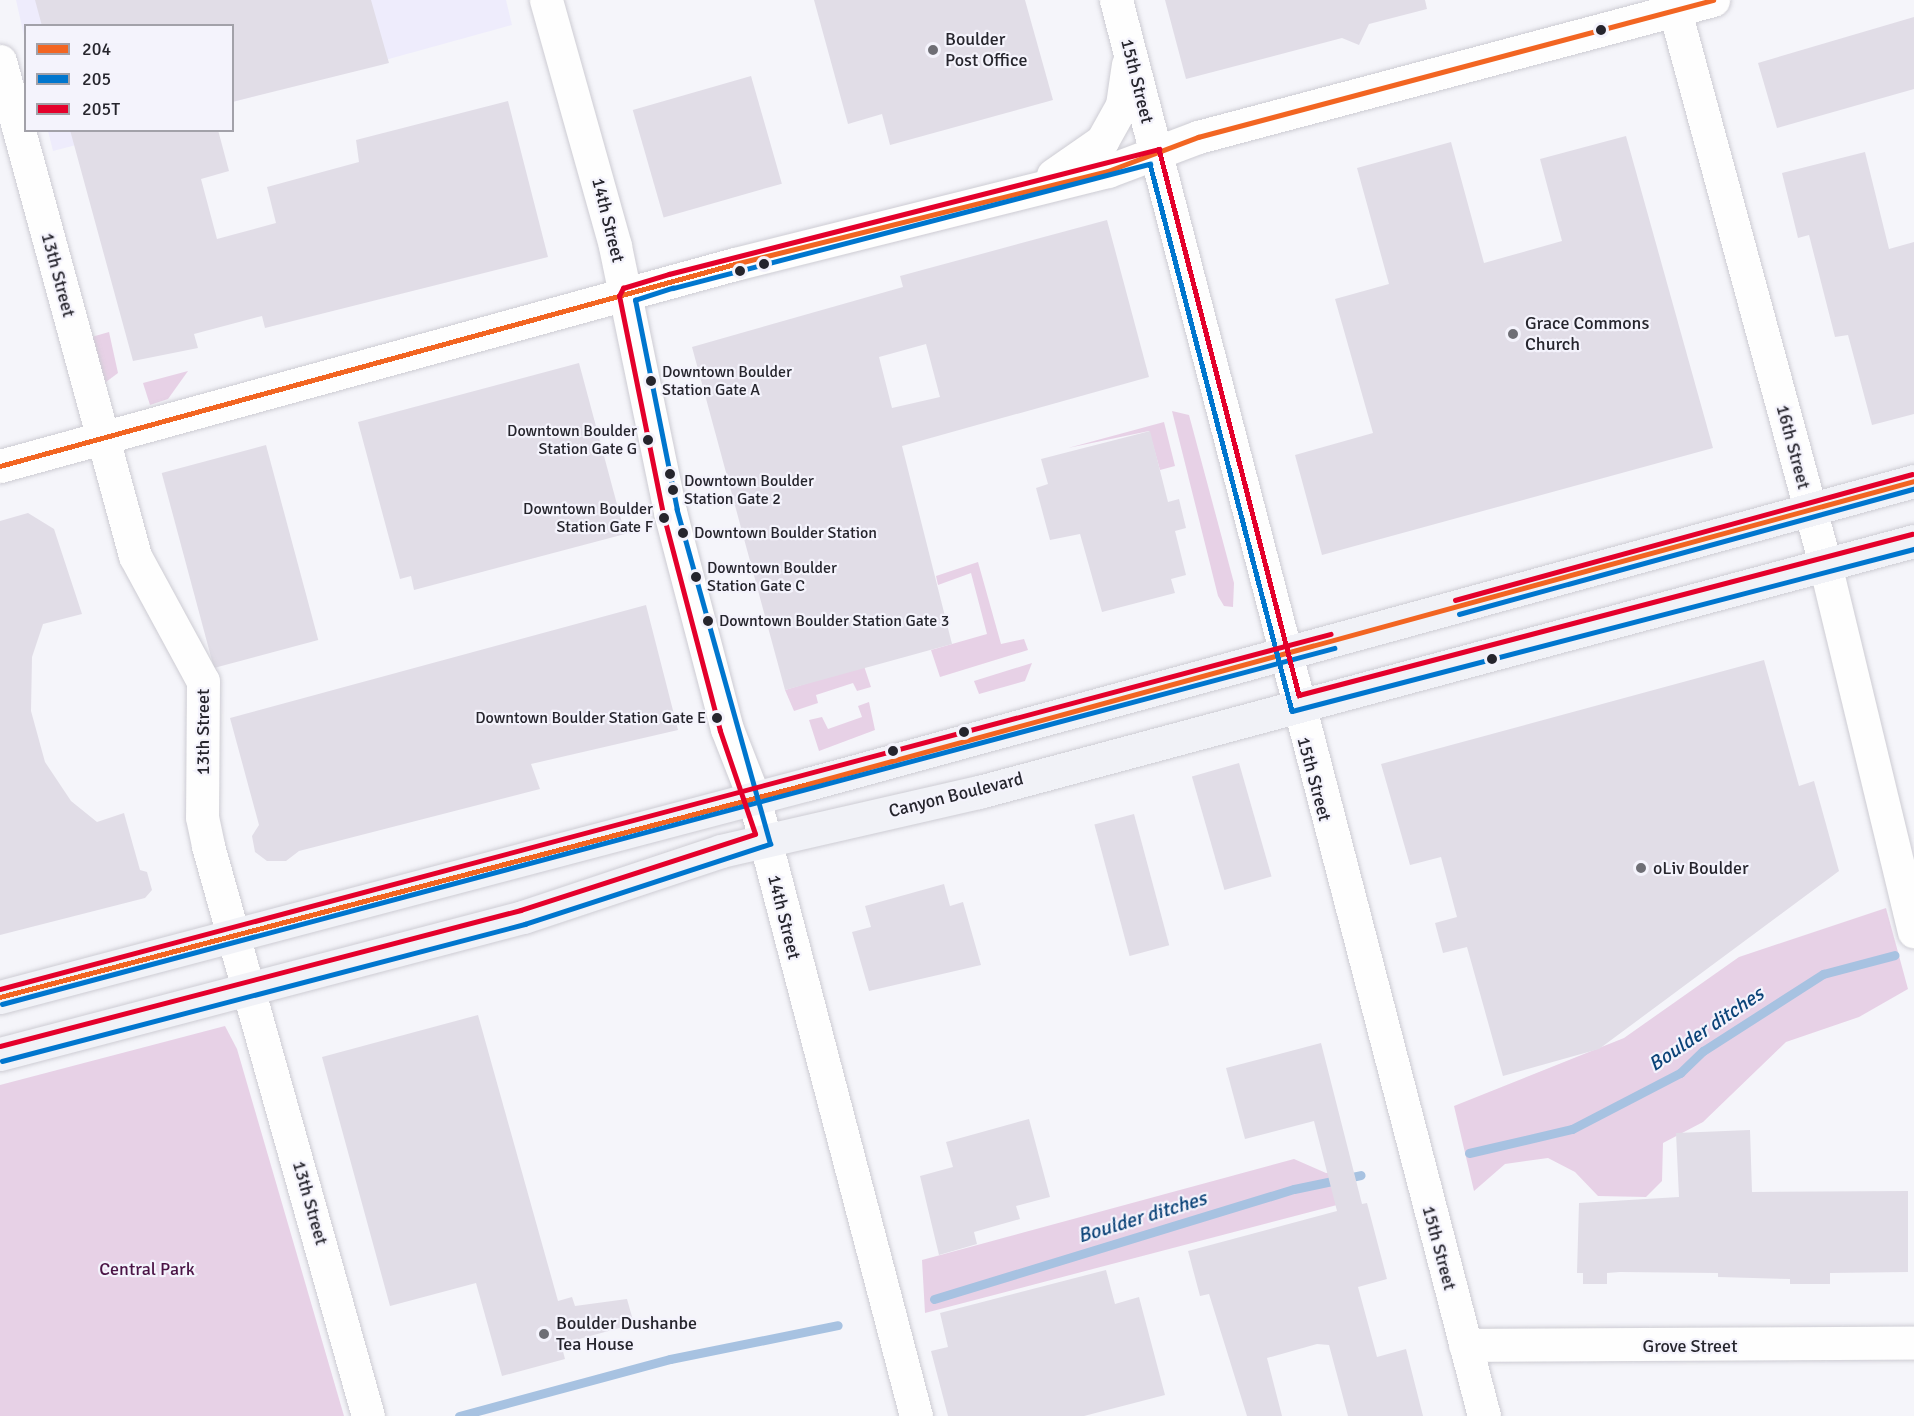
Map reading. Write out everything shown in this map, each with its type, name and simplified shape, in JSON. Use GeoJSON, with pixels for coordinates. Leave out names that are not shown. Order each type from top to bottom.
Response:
{"type":"FeatureCollection","features":[{"type":"Feature","properties":{"kind":"main road"},"geometry":{"type":"LineString","coordinates":[[0,997],[754,798],[1914,481]]}},
{"type":"Feature","properties":{"kind":"main road","name":"Canyon Boulevard"},"geometry":{"type":"LineString","coordinates":[[0,1054],[250,990],[523,916],[765,839],[979,792],[1294,704],[1914,541]]}},
{"type":"Feature","properties":{"kind":"street","name":"14th Street"},"geometry":{"type":"LineString","coordinates":[[546,0],[626,295],[670,512],[727,729],[754,798],[916,1416]]}},
{"type":"Feature","properties":{"kind":"street","name":"15th Street"},"geometry":{"type":"LineString","coordinates":[[1116,0],[1294,704],[1484,1416]]}},
{"type":"Feature","properties":{"kind":"street"},"geometry":{"type":"LineString","coordinates":[[0,466],[626,295],[1155,155],[1198,137],[1673,5],[1713,0]]}},
{"type":"Feature","properties":{"kind":"street","name":"16th Street"},"geometry":{"type":"LineString","coordinates":[[1673,5],[1824,564],[1914,931]]}},
{"type":"Feature","properties":{"kind":"street"},"geometry":{"type":"LineString","coordinates":[[1034,188],[1102,141],[1122,105],[1129,48]]}},
{"type":"Feature","properties":{"kind":"street","name":"13th Street"},"geometry":{"type":"LineString","coordinates":[[0,61],[100,439],[145,584],[203,681],[202,817],[368,1416]]}},
{"type":"Feature","properties":{"kind":"street","name":"Grove Street"},"geometry":{"type":"LineString","coordinates":[[1465,1345],[1914,1343]]}},
{"type":"Feature","properties":{"kind":"shaded area"},"geometry":{"type":"Polygon","coordinates":[[[16,0],[506,0],[512,25],[234,102],[234,24],[24,24],[24,36],[16,0]]]}},
{"type":"Feature","properties":{"kind":"shaded area"},"geometry":{"type":"Polygon","coordinates":[[[48,132],[126,132],[53,151],[48,132]]]}},
{"type":"Feature","properties":{"kind":"green space"},"geometry":{"type":"Polygon","coordinates":[[[109,332],[118,373],[102,385],[88,338],[109,332]]]}},
{"type":"Feature","properties":{"kind":"green space"},"geometry":{"type":"Polygon","coordinates":[[[188,371],[168,399],[150,405],[143,383],[188,371]]]}},
{"type":"Feature","properties":{"kind":"green space"},"geometry":{"type":"Polygon","coordinates":[[[1172,411],[1189,415],[1234,583],[1233,607],[1224,606],[1218,596],[1172,411]]]}},
{"type":"Feature","properties":{"kind":"green space"},"geometry":{"type":"Polygon","coordinates":[[[1164,422],[1175,466],[1160,470],[1149,431],[1068,448],[1164,422]]]}},
{"type":"Feature","properties":{"kind":"green space"},"geometry":{"type":"Polygon","coordinates":[[[978,562],[1001,644],[1024,639],[1028,650],[940,677],[931,650],[987,634],[971,573],[938,585],[936,576],[978,562]]]}},
{"type":"Feature","properties":{"kind":"green space"},"geometry":{"type":"Polygon","coordinates":[[[1032,663],[1025,681],[979,694],[974,681],[1032,663]]]}},
{"type":"Feature","properties":{"kind":"green space"},"geometry":{"type":"Polygon","coordinates":[[[864,666],[871,687],[857,691],[853,683],[816,695],[818,703],[794,711],[785,690],[864,666]]]}},
{"type":"Feature","properties":{"kind":"green space"},"geometry":{"type":"Polygon","coordinates":[[[869,702],[875,730],[819,751],[809,720],[822,717],[828,729],[862,717],[858,706],[869,702]]]}},
{"type":"Feature","properties":{"kind":"green space"},"geometry":{"type":"Polygon","coordinates":[[[1886,908],[1908,989],[1859,1017],[1786,1042],[1703,1122],[1663,1143],[1662,1181],[1646,1197],[1598,1196],[1575,1172],[1548,1158],[1505,1164],[1474,1191],[1454,1106],[1624,1038],[1739,957],[1886,908]]]}},
{"type":"Feature","properties":{"kind":"green space","name":"Central Park"},"geometry":{"type":"Polygon","coordinates":[[[225,1026],[237,1049],[344,1416],[0,1416],[0,1085],[225,1026]]]}},
{"type":"Feature","properties":{"kind":"green space"},"geometry":{"type":"Polygon","coordinates":[[[1294,1159],[1326,1173],[1352,1170],[1360,1199],[925,1313],[922,1260],[1294,1159]]]}},
{"type":"Feature","properties":{"kind":"building"},"geometry":{"type":"Polygon","coordinates":[[[35,0],[371,0],[389,63],[234,102],[234,24],[41,24],[35,0]]]}},
{"type":"Feature","properties":{"kind":"building","name":"Boulder Post Office"},"geometry":{"type":"Polygon","coordinates":[[[814,0],[1025,0],[1053,100],[890,145],[882,114],[848,124],[814,0]]]}},
{"type":"Feature","properties":{"kind":"building"},"geometry":{"type":"Polygon","coordinates":[[[1165,0],[1425,0],[1427,9],[1369,24],[1359,45],[1342,38],[1186,79],[1165,0]]]}},
{"type":"Feature","properties":{"kind":"building"},"geometry":{"type":"Polygon","coordinates":[[[1914,17],[1914,89],[1777,128],[1758,63],[1914,17]]]}},
{"type":"Feature","properties":{"kind":"building"},"geometry":{"type":"Polygon","coordinates":[[[751,76],[782,184],[664,218],[633,110],[751,76]]]}},
{"type":"Feature","properties":{"kind":"building"},"geometry":{"type":"Polygon","coordinates":[[[508,101],[548,257],[265,328],[262,316],[194,334],[198,348],[133,361],[71,132],[219,132],[229,171],[201,179],[217,239],[276,223],[267,187],[359,162],[356,140],[508,101]]]}},
{"type":"Feature","properties":{"kind":"building","name":"Grace Commons Church"},"geometry":{"type":"Polygon","coordinates":[[[1626,136],[1713,448],[1322,555],[1295,455],[1373,433],[1335,299],[1389,284],[1357,168],[1451,142],[1484,263],[1562,241],[1540,159],[1626,136]]]}},
{"type":"Feature","properties":{"kind":"building"},"geometry":{"type":"Polygon","coordinates":[[[1865,152],[1889,249],[1914,242],[1914,414],[1872,425],[1848,335],[1835,337],[1809,235],[1798,238],[1782,173],[1865,152]]]}},
{"type":"Feature","properties":{"kind":"building","name":"Downtown Boulder Station"},"geometry":{"type":"Polygon","coordinates":[[[1107,220],[1149,377],[902,446],[952,644],[785,690],[692,347],[903,287],[900,276],[1107,220]],[[926,344],[879,357],[892,408],[940,397],[926,344]]]}},
{"type":"Feature","properties":{"kind":"building"},"geometry":{"type":"Polygon","coordinates":[[[579,363],[625,534],[414,590],[411,576],[400,579],[358,422],[579,363]]]}},
{"type":"Feature","properties":{"kind":"building"},"geometry":{"type":"Polygon","coordinates":[[[1150,431],[1168,502],[1179,499],[1186,528],[1175,531],[1186,575],[1171,579],[1175,593],[1102,612],[1080,534],[1050,540],[1036,488],[1048,484],[1041,459],[1150,431]]]}},
{"type":"Feature","properties":{"kind":"building"},"geometry":{"type":"Polygon","coordinates":[[[266,445],[318,640],[214,668],[162,473],[266,445]]]}},
{"type":"Feature","properties":{"kind":"building"},"geometry":{"type":"Polygon","coordinates":[[[28,513],[54,529],[82,614],[43,624],[32,657],[31,711],[45,762],[71,801],[97,822],[124,813],[140,870],[147,872],[152,890],[145,898],[0,935],[0,521],[28,513]]]}},
{"type":"Feature","properties":{"kind":"building"},"geometry":{"type":"Polygon","coordinates":[[[646,605],[678,730],[531,764],[540,789],[299,851],[286,861],[267,861],[255,852],[252,836],[259,825],[230,718],[646,605]]]}},
{"type":"Feature","properties":{"kind":"building","name":"oLiv Boulder"},"geometry":{"type":"Polygon","coordinates":[[[1764,660],[1799,786],[1814,781],[1839,871],[1599,1049],[1503,1076],[1467,947],[1443,953],[1435,923],[1457,917],[1441,857],[1410,865],[1381,764],[1764,660]]]}},
{"type":"Feature","properties":{"kind":"building"},"geometry":{"type":"Polygon","coordinates":[[[1239,763],[1272,876],[1224,890],[1192,777],[1239,763]]]}},
{"type":"Feature","properties":{"kind":"building"},"geometry":{"type":"Polygon","coordinates":[[[1134,814],[1169,945],[1130,956],[1094,825],[1134,814]]]}},
{"type":"Feature","properties":{"kind":"building"},"geometry":{"type":"Polygon","coordinates":[[[944,884],[950,906],[963,902],[981,965],[869,991],[852,932],[871,927],[865,906],[944,884]]]}},
{"type":"Feature","properties":{"kind":"building"},"geometry":{"type":"Polygon","coordinates":[[[478,1015],[558,1301],[572,1297],[575,1306],[627,1299],[634,1324],[561,1344],[565,1359],[502,1376],[476,1283],[390,1306],[322,1057],[478,1015]]]}},
{"type":"Feature","properties":{"kind":"building"},"geometry":{"type":"Polygon","coordinates":[[[1321,1043],[1362,1204],[1367,1203],[1387,1279],[1358,1287],[1377,1357],[1406,1349],[1423,1416],[1348,1416],[1329,1345],[1317,1344],[1267,1358],[1282,1416],[1247,1416],[1209,1294],[1200,1296],[1188,1251],[1337,1211],[1314,1121],[1245,1139],[1226,1068],[1321,1043]]]}},
{"type":"Feature","properties":{"kind":"building"},"geometry":{"type":"Polygon","coordinates":[[[1029,1119],[1050,1197],[1016,1206],[1020,1219],[974,1232],[977,1244],[939,1255],[920,1176],[953,1167],[946,1142],[1029,1119]]]}},
{"type":"Feature","properties":{"kind":"building"},"geometry":{"type":"Polygon","coordinates":[[[1750,1130],[1752,1192],[1908,1191],[1908,1272],[1830,1273],[1830,1284],[1790,1284],[1790,1279],[1718,1277],[1718,1273],[1620,1272],[1607,1273],[1607,1284],[1583,1284],[1583,1273],[1577,1273],[1579,1203],[1679,1197],[1676,1133],[1750,1130]]]}},
{"type":"Feature","properties":{"kind":"building"},"geometry":{"type":"Polygon","coordinates":[[[1106,1270],[1115,1304],[1139,1297],[1165,1395],[1084,1416],[948,1416],[931,1351],[948,1347],[940,1313],[1106,1270]]]}},
{"type":"Feature","properties":{"kind":"waterway","name":"Boulder ditches"},"geometry":{"type":"LineString","coordinates":[[1469,1153],[1572,1129],[1680,1073],[1703,1051],[1823,974],[1895,955]]}},
{"type":"Feature","properties":{"kind":"waterway","name":"Boulder ditches"},"geometry":{"type":"LineString","coordinates":[[934,1299],[1294,1189],[1361,1175]]}},
{"type":"Feature","properties":{"kind":"waterway","name":"Boulder ditches"},"geometry":{"type":"LineString","coordinates":[[459,1416],[670,1359],[838,1325]]}},
{"type":"Feature","properties":{"kind":"transit line","name":"204"},"geometry":{"type":"LineString","coordinates":[[0,466],[735,264],[1108,171],[1198,137],[1713,0]]}},
{"type":"Feature","properties":{"kind":"transit line","name":"205T"},"geometry":{"type":"LineString","coordinates":[[0,1046],[521,910],[755,834],[720,731],[663,514],[619,296],[623,288],[669,274],[1159,149],[1299,695],[1912,534]]}},
{"type":"Feature","properties":{"kind":"transit line","name":"205"},"geometry":{"type":"LineString","coordinates":[[2,1061],[525,924],[770,844],[677,510],[635,300],[673,288],[1150,164],[1292,711],[1914,549]]}},
{"type":"Feature","properties":{"kind":"transit line","name":"205T"},"geometry":{"type":"LineString","coordinates":[[1455,600],[1912,474]]}},
{"type":"Feature","properties":{"kind":"transit line","name":"204"},"geometry":{"type":"LineString","coordinates":[[0,997],[808,784],[1914,481]]}},
{"type":"Feature","properties":{"kind":"transit line","name":"205"},"geometry":{"type":"LineString","coordinates":[[1459,614],[1914,489]]}},
{"type":"Feature","properties":{"kind":"transit line","name":"205T"},"geometry":{"type":"LineString","coordinates":[[0,989],[1330,634]]}},
{"type":"Feature","properties":{"kind":"transit line","name":"205"},"geometry":{"type":"LineString","coordinates":[[2,1004],[1334,648]]}},
{"type":"Feature","properties":{"kind":"place","name":"Boulder Post Office"},"geometry":{"type":"Point","coordinates":[933,50]}},
{"type":"Feature","properties":{"kind":"place","name":"Grace Commons Church"},"geometry":{"type":"Point","coordinates":[1513,334]}},
{"type":"Feature","properties":{"kind":"place","name":"Downtown Boulder Station Gate A"},"geometry":{"type":"Point","coordinates":[651,381]}},
{"type":"Feature","properties":{"kind":"place","name":"Downtown Boulder Station Gate G"},"geometry":{"type":"Point","coordinates":[648,440]}},
{"type":"Feature","properties":{"kind":"place","name":"Downtown Boulder Station Gate 2"},"geometry":{"type":"Point","coordinates":[673,490]}},
{"type":"Feature","properties":{"kind":"place","name":"Downtown Boulder Station Gate F"},"geometry":{"type":"Point","coordinates":[664,518]}},
{"type":"Feature","properties":{"kind":"place","name":"Downtown Boulder Station"},"geometry":{"type":"Point","coordinates":[683,533]}},
{"type":"Feature","properties":{"kind":"place","name":"Downtown Boulder Station Gate C"},"geometry":{"type":"Point","coordinates":[696,577]}},
{"type":"Feature","properties":{"kind":"place","name":"Downtown Boulder Station Gate 3"},"geometry":{"type":"Point","coordinates":[708,621]}},
{"type":"Feature","properties":{"kind":"place","name":"Downtown Boulder Station Gate E"},"geometry":{"type":"Point","coordinates":[717,718]}},
{"type":"Feature","properties":{"kind":"place","name":"oLiv Boulder"},"geometry":{"type":"Point","coordinates":[1641,868]}},
{"type":"Feature","properties":{"kind":"place","name":"Boulder Dushanbe Tea House"},"geometry":{"type":"Point","coordinates":[544,1334]}}]}
